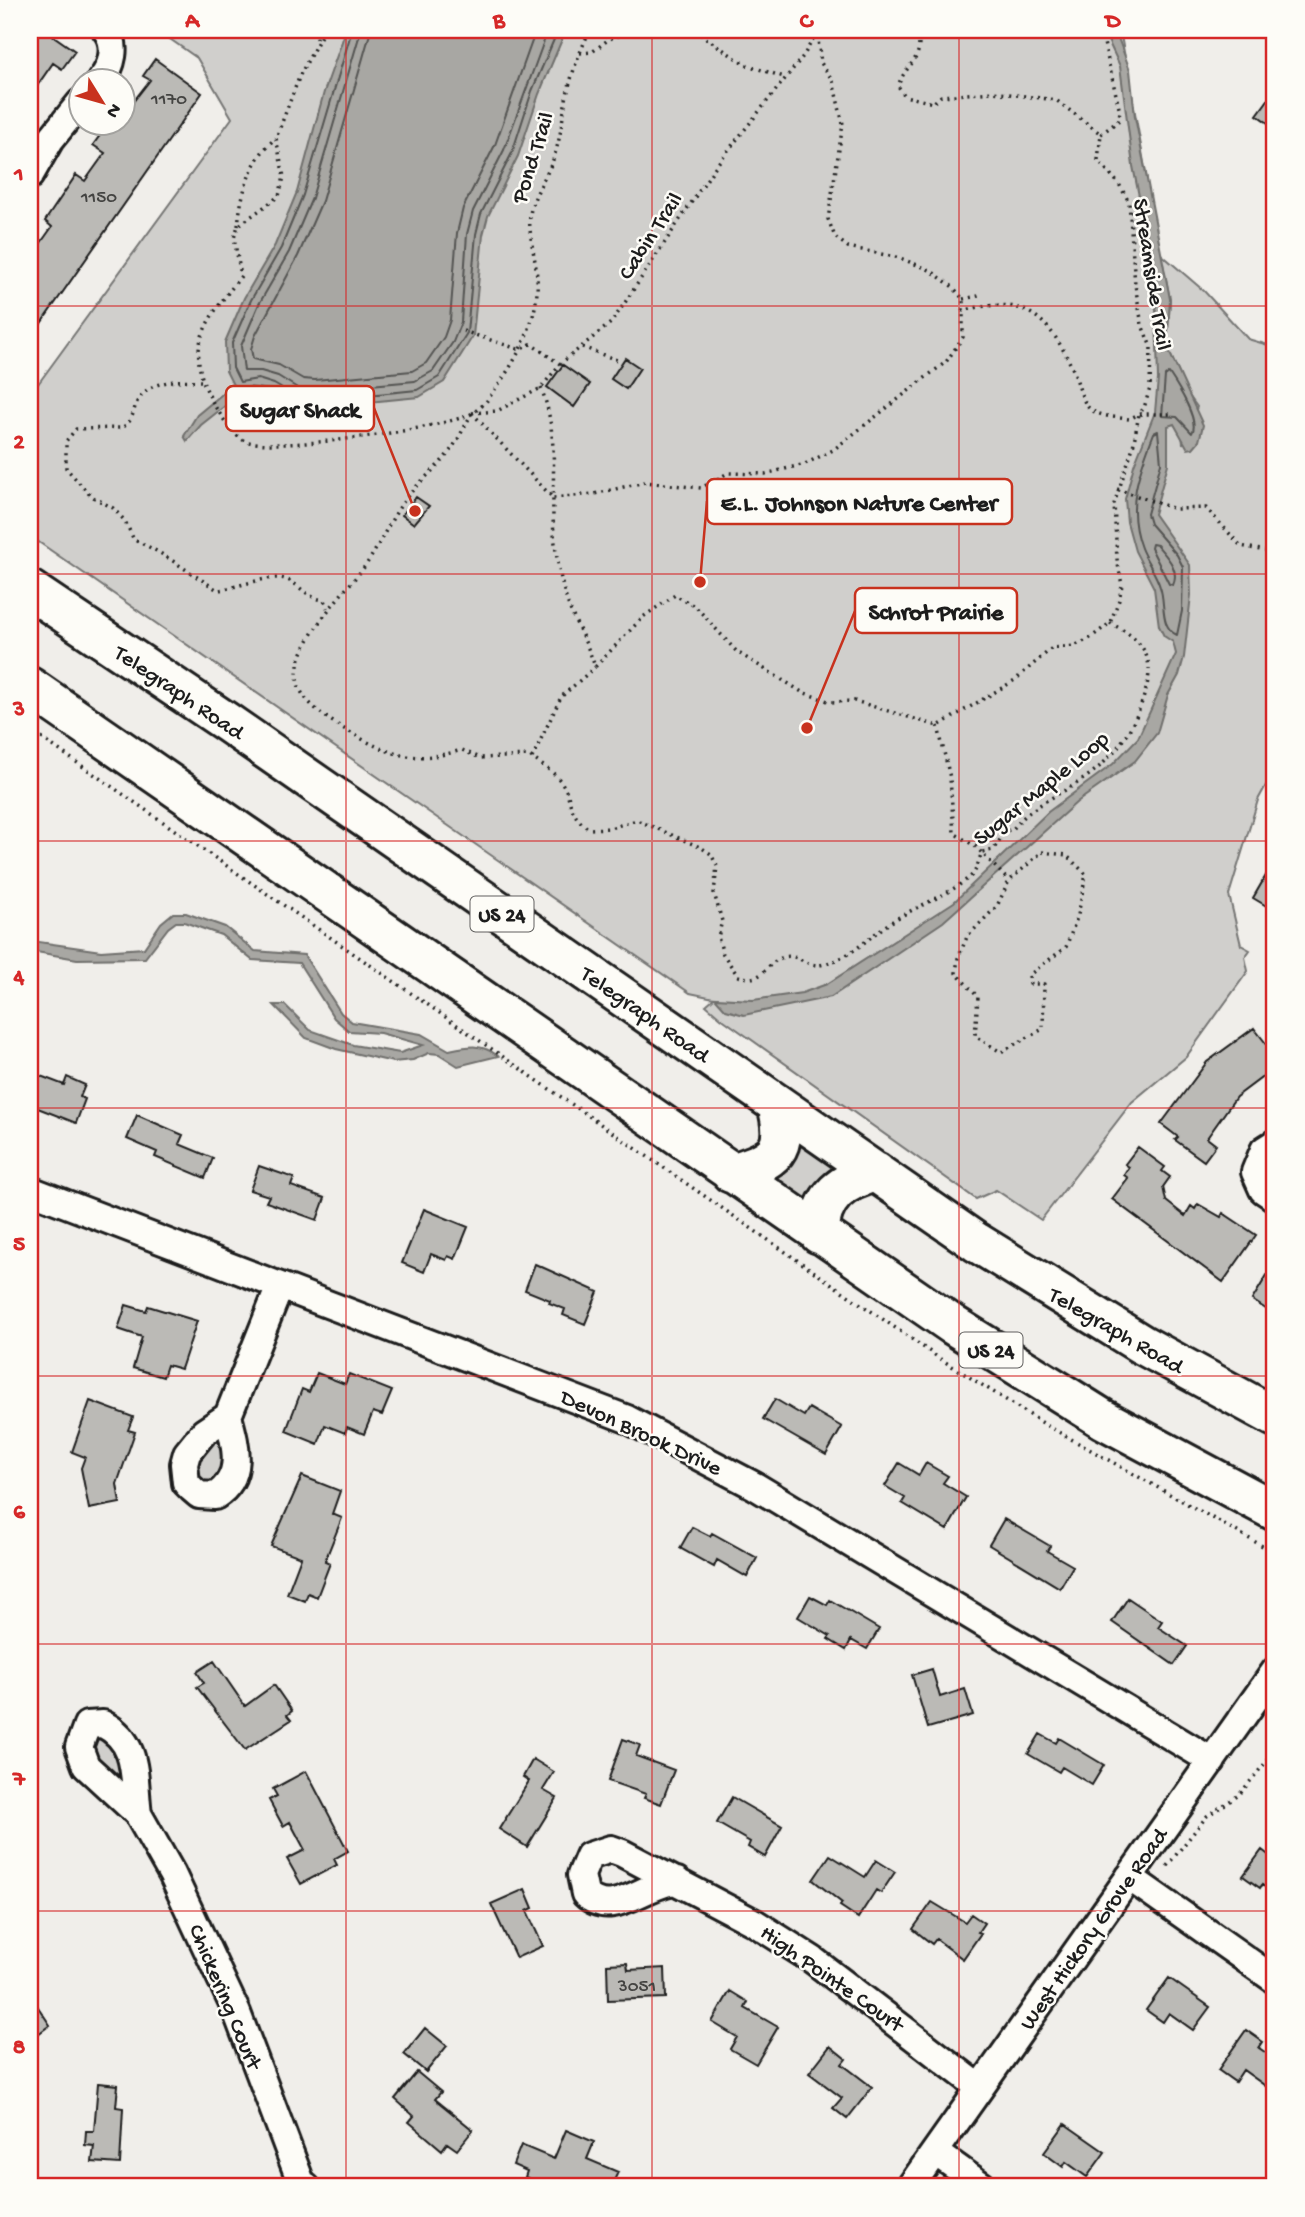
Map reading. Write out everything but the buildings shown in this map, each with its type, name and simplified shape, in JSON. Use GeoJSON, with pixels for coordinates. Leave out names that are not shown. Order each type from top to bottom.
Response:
{"type":"FeatureCollection","features":[{"type":"Feature","properties":{"kind":"highway","name":"Telegraph Road"},"geometry":{"type":"LineString","coordinates":[[34,598],[228,723],[1049,1289],[1141,1344],[1275,1417]]}},
{"type":"Feature","properties":{"kind":"highway","name":"US 24"},"geometry":{"type":"LineString","coordinates":[[30,688],[819,1234],[1038,1380],[1159,1450],[1275,1511]]}},
{"type":"Feature","properties":{"kind":"highway"},"geometry":{"type":"LineString","coordinates":[[731,1172],[756,1166],[774,1153],[784,1130],[777,1104]]}},
{"type":"Feature","properties":{"kind":"highway"},"geometry":{"type":"LineString","coordinates":[[819,1234],[820,1218],[834,1191],[846,1182],[876,1172]]}},
{"type":"Feature","properties":{"kind":"street"},"geometry":{"type":"LineString","coordinates":[[106,30],[113,49],[109,66]]}},
{"type":"Feature","properties":{"kind":"street"},"geometry":{"type":"LineString","coordinates":[[30,175],[50,140],[66,120]]}},
{"type":"Feature","properties":{"kind":"street"},"geometry":{"type":"LineString","coordinates":[[1275,1143],[1264,1150],[1255,1172],[1263,1190],[1275,1198]]}},
{"type":"Feature","properties":{"kind":"street","name":"Devon Brook Drive"},"geometry":{"type":"LineString","coordinates":[[30,1191],[585,1401],[668,1440],[755,1486],[1212,1761]]}},
{"type":"Feature","properties":{"kind":"street"},"geometry":{"type":"LineString","coordinates":[[228,1416],[280,1286]]}},
{"type":"Feature","properties":{"kind":"street","name":"West Hickory Grove Road"},"geometry":{"type":"LineString","coordinates":[[910,2187],[1275,1671]]}},
{"type":"Feature","properties":{"kind":"street","name":"Chickering Court"},"geometry":{"type":"LineString","coordinates":[[138,1814],[208,1945],[303,2186]]}},
{"type":"Feature","properties":{"kind":"street"},"geometry":{"type":"LineString","coordinates":[[1129,1877],[1275,1980]]}},
{"type":"Feature","properties":{"kind":"street","name":"High Pointe Court"},"geometry":{"type":"LineString","coordinates":[[677,1881],[755,1923],[823,1967],[979,2087]]}},
{"type":"Feature","properties":{"kind":"street"},"geometry":{"type":"LineString","coordinates":[[935,2152],[984,2187]]}},
{"type":"Feature","properties":{"kind":"path"},"geometry":{"type":"LineString","coordinates":[[314,30],[317,42]]}},
{"type":"Feature","properties":{"kind":"path"},"geometry":{"type":"LineString","coordinates":[[324,30],[292,93],[276,138],[253,165],[240,202],[234,238],[241,276],[206,321],[197,358],[201,381],[221,415],[243,440],[268,446],[371,436],[472,413]]}},
{"type":"Feature","properties":{"kind":"path","name":"Pond Trail"},"geometry":{"type":"LineString","coordinates":[[472,413],[486,402],[531,330],[538,281],[530,214],[564,125],[566,98],[579,53],[590,30]]}},
{"type":"Feature","properties":{"kind":"path"},"geometry":{"type":"LineString","coordinates":[[579,53],[592,52],[609,39],[635,30]]}},
{"type":"Feature","properties":{"kind":"path"},"geometry":{"type":"LineString","coordinates":[[694,30],[746,65],[784,77]]}},
{"type":"Feature","properties":{"kind":"path"},"geometry":{"type":"LineString","coordinates":[[917,30],[921,44],[912,68],[901,76],[898,86],[905,96],[933,103],[941,96],[993,92],[1056,100],[1101,134],[1118,121],[1120,112],[1101,30]]}},
{"type":"Feature","properties":{"kind":"path"},"geometry":{"type":"LineString","coordinates":[[553,498],[594,494],[645,482],[701,488],[728,473],[765,474],[804,464],[833,450],[946,362],[963,337],[963,299],[953,287],[930,270],[900,258],[848,247],[835,237],[828,219],[844,124],[833,81],[821,63],[818,31]]}},
{"type":"Feature","properties":{"kind":"path","name":"Cabin Trail"},"geometry":{"type":"LineString","coordinates":[[472,413],[497,411],[541,388],[560,364],[612,322],[715,167],[804,55],[818,31]]}},
{"type":"Feature","properties":{"kind":"path","name":"Streamside Trail"},"geometry":{"type":"LineString","coordinates":[[1101,134],[1098,160],[1119,184],[1129,202],[1135,285],[1142,325],[1151,347],[1150,388],[1144,408],[1139,414],[1133,447],[1114,503],[1117,559],[1122,585],[1110,623]]}},
{"type":"Feature","properties":{"kind":"path"},"geometry":{"type":"LineString","coordinates":[[238,226],[279,196],[284,177],[276,138]]}},
{"type":"Feature","properties":{"kind":"path"},"geometry":{"type":"LineString","coordinates":[[963,299],[983,295]]}},
{"type":"Feature","properties":{"kind":"path"},"geometry":{"type":"LineString","coordinates":[[962,311],[995,304],[1014,305],[1032,314],[1047,326],[1059,342],[1087,406],[1098,413],[1129,419],[1139,414],[1172,414]]}},
{"type":"Feature","properties":{"kind":"path"},"geometry":{"type":"LineString","coordinates":[[463,331],[518,349],[531,344],[560,364]]}},
{"type":"Feature","properties":{"kind":"path"},"geometry":{"type":"LineString","coordinates":[[582,346],[617,360]]}},
{"type":"Feature","properties":{"kind":"path"},"geometry":{"type":"LineString","coordinates":[[201,381],[182,380],[158,385],[147,391],[137,401],[135,415],[122,428],[76,429],[65,441],[66,468],[91,496],[113,508],[125,521],[134,540],[168,556],[187,572],[218,590],[273,577],[287,579],[306,595],[324,600],[327,608]]}},
{"type":"Feature","properties":{"kind":"path"},"geometry":{"type":"LineString","coordinates":[[541,388],[548,405],[554,456],[552,521],[564,592],[575,622],[586,639],[595,667]]}},
{"type":"Feature","properties":{"kind":"path"},"geometry":{"type":"LineString","coordinates":[[472,413],[553,498]]}},
{"type":"Feature","properties":{"kind":"path"},"geometry":{"type":"LineString","coordinates":[[472,413],[449,453],[405,498],[365,565],[327,608],[298,662],[297,680],[303,695],[337,724],[363,740],[409,758],[435,757],[462,750],[480,758],[532,758],[561,697],[595,667],[643,617],[675,595],[696,607],[737,652],[802,692],[831,702],[855,701],[939,726],[1015,680],[1052,648],[1074,646],[1110,623]]}},
{"type":"Feature","properties":{"kind":"path"},"geometry":{"type":"LineString","coordinates":[[1117,489],[1165,506],[1185,510],[1203,508],[1241,546],[1275,553]]}},
{"type":"Feature","properties":{"kind":"path","name":"Sugar Maple Loop"},"geometry":{"type":"LineString","coordinates":[[532,758],[558,778],[568,794],[572,814],[589,829],[610,828],[637,820],[690,841],[711,854],[717,866],[714,893],[722,921],[718,937],[723,954],[738,976],[750,979],[760,976],[784,957],[793,956],[806,965],[822,965],[863,947],[894,920],[924,906],[973,874],[982,852],[993,850],[1006,831],[1013,829],[1022,818],[1101,766],[1127,738],[1139,715],[1150,678],[1150,659],[1144,645],[1129,632],[1110,623]]}},
{"type":"Feature","properties":{"kind":"path"},"geometry":{"type":"LineString","coordinates":[[939,726],[950,778],[954,833],[982,852],[1009,881]]}},
{"type":"Feature","properties":{"kind":"path"},"geometry":{"type":"LineString","coordinates":[[30,730],[939,1358],[1058,1431],[1275,1553]]}},
{"type":"Feature","properties":{"kind":"path"},"geometry":{"type":"LineString","coordinates":[[1042,852],[1066,855],[1086,874],[1078,915],[1066,947],[1029,975],[1030,984],[1044,984],[1043,1029],[1002,1052],[975,1036],[978,997],[956,973],[958,958],[967,937],[997,906],[1009,881],[1042,852]]}},
{"type":"Feature","properties":{"kind":"path"},"geometry":{"type":"LineString","coordinates":[[1161,1874],[1207,1816],[1239,1795],[1275,1751]]}},
{"type":"Feature","properties":{"kind":"shaded area"},"geometry":{"type":"Polygon","coordinates":[[[157,30],[1120,30],[1147,179],[1151,258],[1173,422],[1182,435],[1183,444],[1197,407],[1187,393],[1167,347],[1170,299],[1161,254],[1204,291],[1248,339],[1275,347],[1275,769],[1258,800],[1229,895],[1241,945],[1250,950],[1245,957],[1248,971],[1186,1057],[1132,1102],[1041,1220],[996,1190],[976,1199],[721,1018],[706,1005],[714,998],[690,993],[30,536],[30,395],[232,118],[197,58],[157,30]]]}},
{"type":"Feature","properties":{"kind":"shaded area"},"geometry":{"type":"Polygon","coordinates":[[[800,1141],[839,1166],[824,1177],[807,1201],[771,1175],[797,1150],[800,1141]]]}},
{"type":"Feature","properties":{"kind":"shaded area"},"geometry":{"type":"Polygon","coordinates":[[[222,1435],[227,1465],[213,1484],[206,1483],[197,1474],[196,1454],[222,1435]]]}},
{"type":"Feature","properties":{"kind":"shaded area"},"geometry":{"type":"Polygon","coordinates":[[[96,1734],[120,1747],[126,1788],[99,1771],[90,1739],[96,1734]]]}},
{"type":"Feature","properties":{"kind":"water"},"geometry":{"type":"Polygon","coordinates":[[[346,30],[566,30],[539,94],[518,156],[488,216],[483,235],[473,336],[444,382],[419,397],[328,406],[293,404],[271,390],[249,387],[201,425],[187,441],[184,436],[197,415],[233,385],[226,371],[225,342],[244,298],[275,245],[297,192],[324,92],[346,30]]]}},
{"type":"Feature","properties":{"kind":"water"},"geometry":{"type":"Polygon","coordinates":[[[1103,30],[1115,30],[1130,70],[1135,117],[1170,299],[1167,347],[1203,425],[1199,441],[1193,448],[1188,449],[1174,424],[1168,426],[1168,464],[1154,514],[1190,565],[1191,595],[1184,657],[1179,675],[1168,695],[1157,733],[1135,761],[1077,802],[943,922],[831,997],[744,1015],[726,1010],[715,998],[753,1000],[802,993],[827,984],[954,902],[1048,812],[1113,764],[1138,738],[1176,654],[1173,642],[1164,636],[1159,626],[1154,588],[1135,551],[1127,522],[1125,499],[1134,465],[1155,412],[1158,379],[1155,277],[1133,166],[1120,66],[1103,30]]]}},
{"type":"Feature","properties":{"kind":"water"},"geometry":{"type":"Polygon","coordinates":[[[173,913],[186,913],[225,927],[255,951],[304,955],[341,1013],[352,1022],[421,1034],[449,1050],[475,1047],[486,1049],[498,1056],[458,1066],[439,1054],[429,1053],[413,1060],[393,1062],[336,1049],[306,1038],[274,1005],[285,1005],[310,1030],[353,1045],[400,1053],[423,1045],[380,1033],[349,1031],[334,1018],[299,963],[252,960],[221,935],[184,922],[176,922],[168,928],[145,958],[77,959],[30,951],[30,942],[101,951],[144,948],[161,923],[173,913]]]}},
{"type":"Feature","properties":{"kind":"place","name":"Sugar Shack"},"geometry":{"type":"Point","coordinates":[415,511]}},
{"type":"Feature","properties":{"kind":"place","name":"E.L. Johnson Nature Center"},"geometry":{"type":"Point","coordinates":[700,582]}},
{"type":"Feature","properties":{"kind":"place","name":"Schrot Prairie"},"geometry":{"type":"Point","coordinates":[807,728]}}]}
